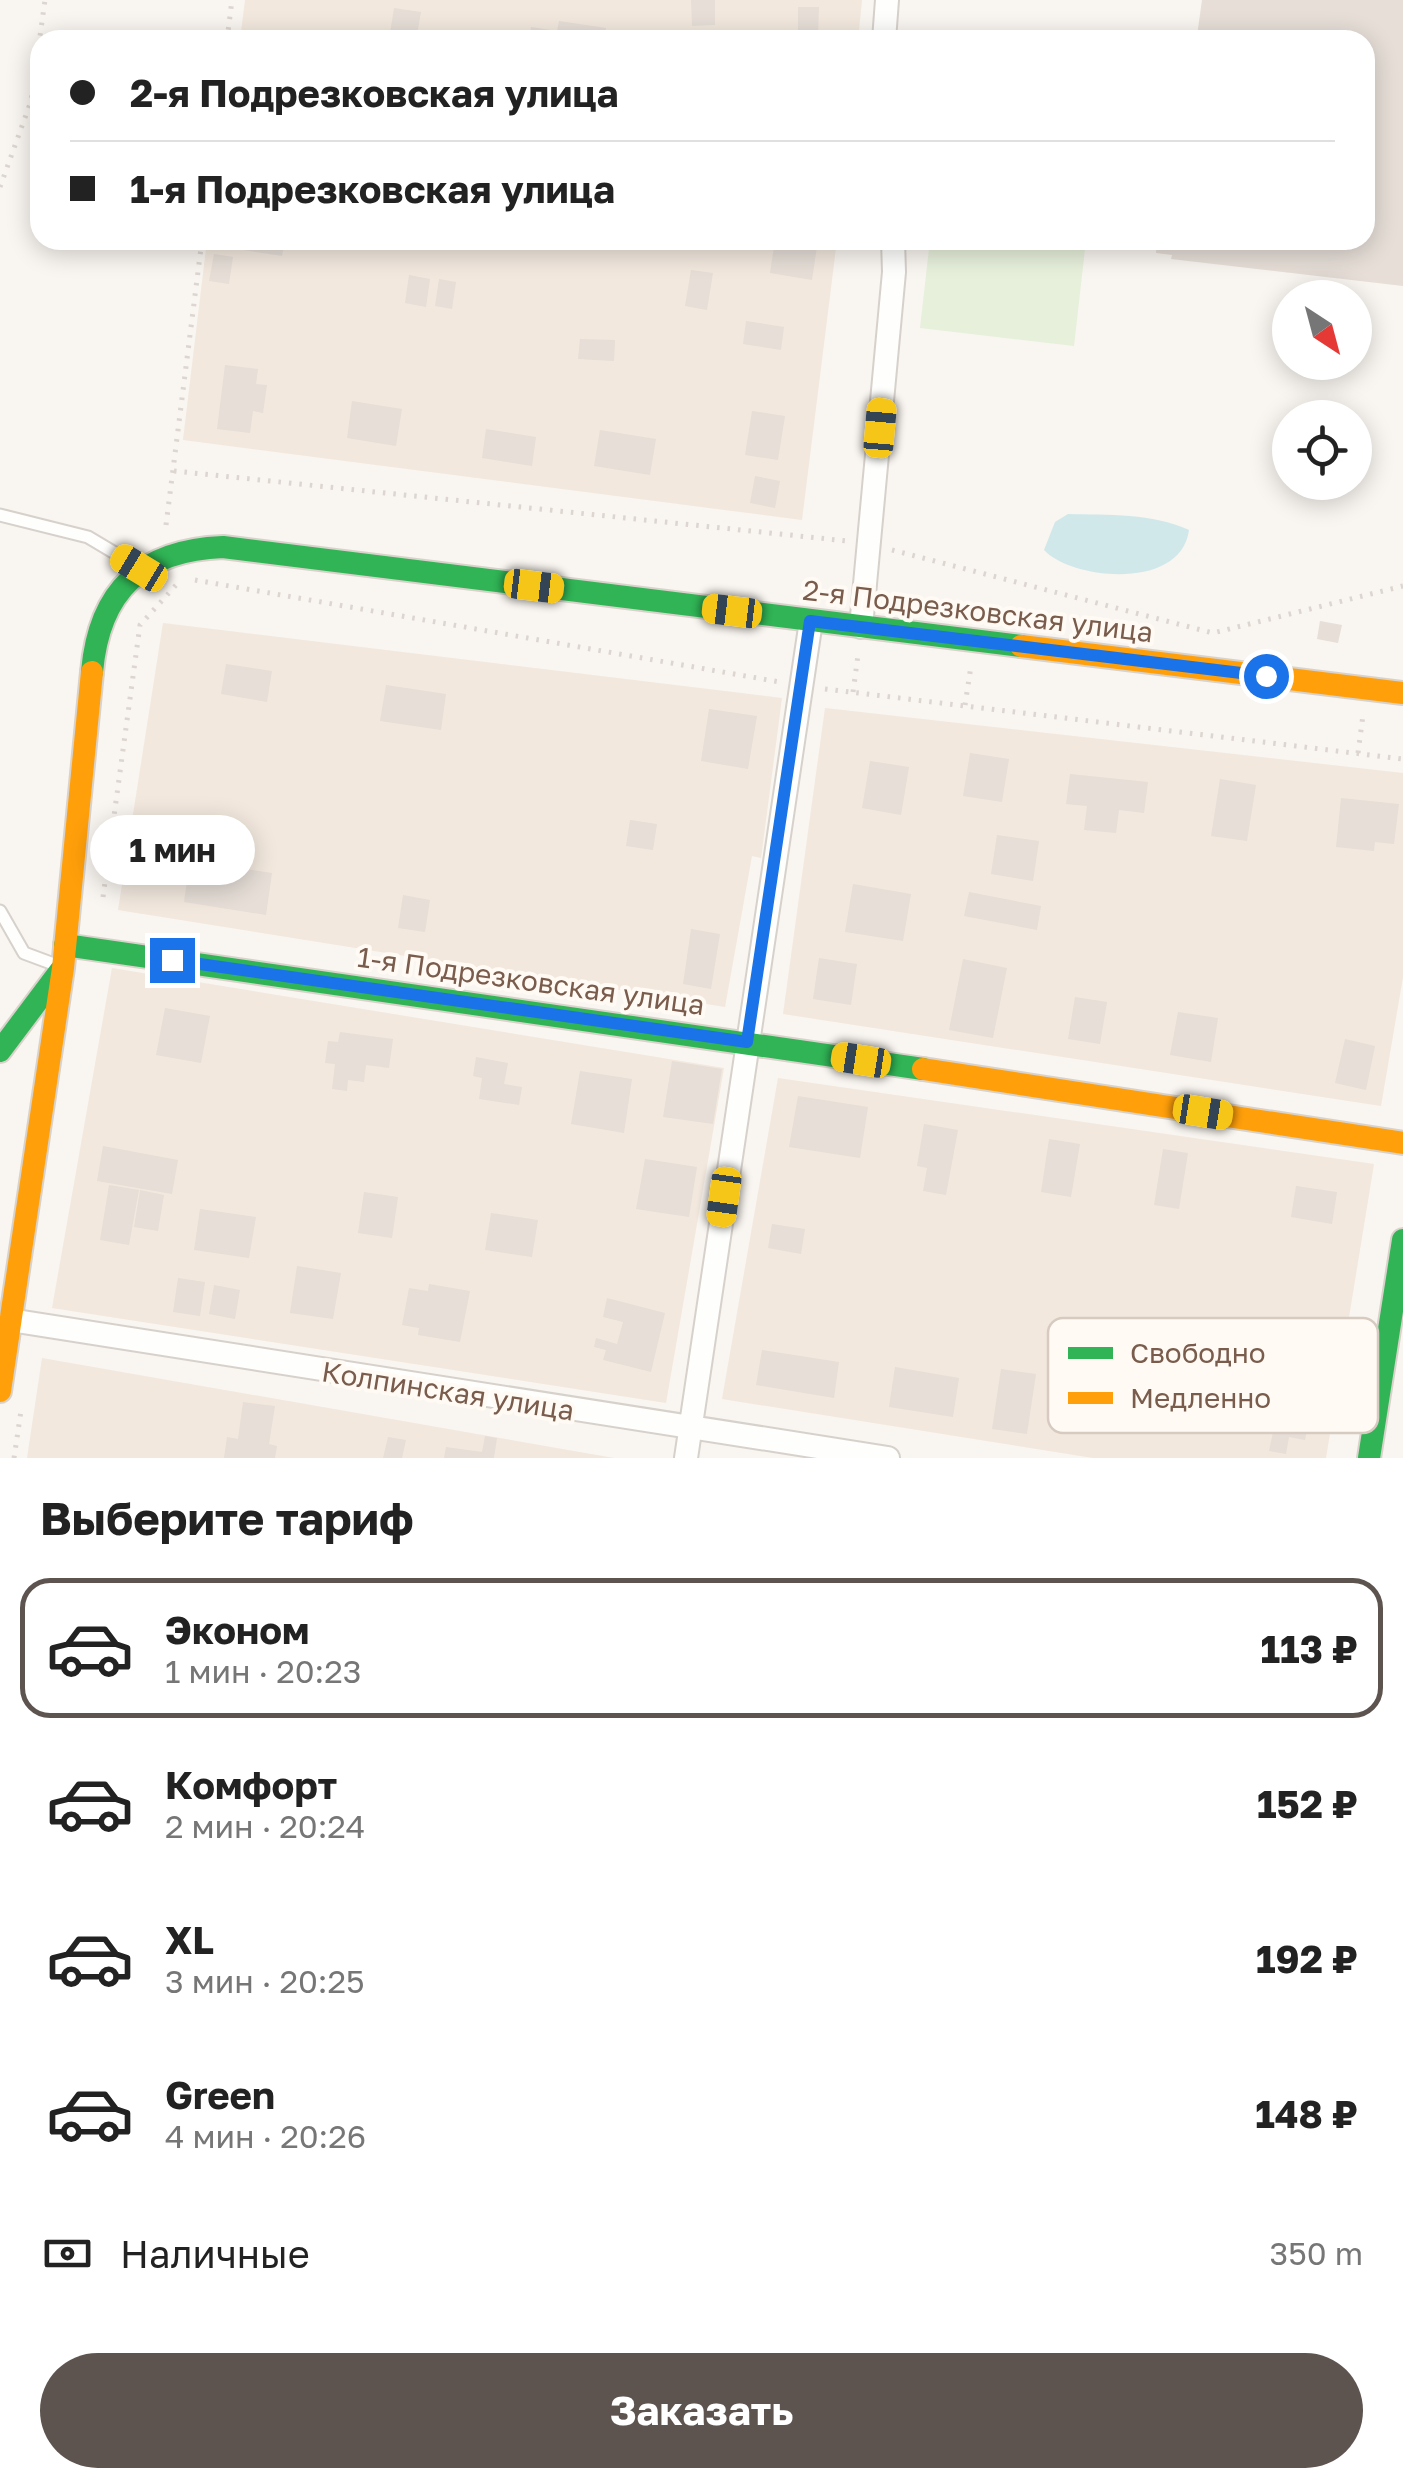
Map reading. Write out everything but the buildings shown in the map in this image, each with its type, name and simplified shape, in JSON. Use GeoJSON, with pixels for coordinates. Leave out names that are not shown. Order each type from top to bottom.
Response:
{"type":"FeatureCollection","features":[{"type":"Feature","properties":{"kind":"street"},"geometry":{"type":"LineString","coordinates":[[885,30],[888,0]]}},
{"type":"Feature","properties":{"kind":"street"},"geometry":{"type":"LineString","coordinates":[[861,627],[893,250]]}},
{"type":"Feature","properties":{"kind":"street","name":"2-я Подрезковская улица"},"geometry":{"type":"LineString","coordinates":[[161,553],[189,546],[1403,693]]}},
{"type":"Feature","properties":{"kind":"street"},"geometry":{"type":"LineString","coordinates":[[0,1390],[5,1315],[64,956],[93,657],[105,616],[122,586],[161,553]]}},
{"type":"Feature","properties":{"kind":"street"},"geometry":{"type":"LineString","coordinates":[[686,1458],[810,621]]}},
{"type":"Feature","properties":{"kind":"street","name":"1-я Подрезковская улица"},"geometry":{"type":"LineString","coordinates":[[64,956],[95,950],[747,1042],[1403,1143]]}},
{"type":"Feature","properties":{"kind":"street"},"geometry":{"type":"LineString","coordinates":[[0,1051],[17,1020],[64,956]]}},
{"type":"Feature","properties":{"kind":"street"},"geometry":{"type":"LineString","coordinates":[[1378,1400],[1403,1240]]}},
{"type":"Feature","properties":{"kind":"street","name":"Колпинская улица"},"geometry":{"type":"LineString","coordinates":[[5,1315],[888,1458]]}},
{"type":"Feature","properties":{"kind":"street"},"geometry":{"type":"LineString","coordinates":[[1369,1458],[1373,1433]]}},
{"type":"Feature","properties":{"kind":"lane"},"geometry":{"type":"LineString","coordinates":[[0,516],[88,537],[139,568]]}},
{"type":"Feature","properties":{"kind":"lane"},"geometry":{"type":"LineString","coordinates":[[0,910],[24,954],[64,956]]}},
{"type":"Feature","properties":{"kind":"path"},"geometry":{"type":"LineString","coordinates":[[41,30],[45,0]]}},
{"type":"Feature","properties":{"kind":"path"},"geometry":{"type":"LineString","coordinates":[[228,30],[232,0]]}},
{"type":"Feature","properties":{"kind":"path"},"geometry":{"type":"LineString","coordinates":[[0,188],[30,105]]}},
{"type":"Feature","properties":{"kind":"path"},"geometry":{"type":"LineString","coordinates":[[161,553],[201,250]]}},
{"type":"Feature","properties":{"kind":"path"},"geometry":{"type":"LineString","coordinates":[[174,471],[869,545],[1213,633],[1403,586]]}},
{"type":"Feature","properties":{"kind":"path"},"geometry":{"type":"LineString","coordinates":[[95,950],[140,625],[182,578],[802,686],[1403,759]]}},
{"type":"Feature","properties":{"kind":"path"},"geometry":{"type":"LineString","coordinates":[[853,692],[861,627]]}},
{"type":"Feature","properties":{"kind":"path"},"geometry":{"type":"LineString","coordinates":[[965,706],[972,658]]}},
{"type":"Feature","properties":{"kind":"path"},"geometry":{"type":"LineString","coordinates":[[1358,753],[1364,702]]}},
{"type":"Feature","properties":{"kind":"path"},"geometry":{"type":"LineString","coordinates":[[14,1458],[22,1400]]}},
{"type":"Feature","properties":{"kind":"shaded area"},"geometry":{"type":"Polygon","coordinates":[[[245,0],[862,0],[859,30],[241,30],[245,0]]]}},
{"type":"Feature","properties":{"kind":"shaded area"},"geometry":{"type":"Polygon","coordinates":[[[206,250],[836,250],[802,520],[183,440],[206,250]]]}},
{"type":"Feature","properties":{"kind":"shaded area"},"geometry":{"type":"Polygon","coordinates":[[[163,623],[782,698],[761,858],[752,856],[725,1007],[118,910],[163,623]]]}},
{"type":"Feature","properties":{"kind":"shaded area"},"geometry":{"type":"Polygon","coordinates":[[[825,708],[1403,773],[1403,977],[1381,1106],[783,1014],[825,708]]]}},
{"type":"Feature","properties":{"kind":"shaded area"},"geometry":{"type":"Polygon","coordinates":[[[112,968],[724,1068],[666,1403],[52,1308],[112,968]]]}},
{"type":"Feature","properties":{"kind":"shaded area"},"geometry":{"type":"Polygon","coordinates":[[[778,1078],[1374,1164],[1349,1318],[1048,1318],[1048,1433],[1330,1433],[1326,1458],[1093,1458],[722,1399],[778,1078]]]}},
{"type":"Feature","properties":{"kind":"shaded area"},"geometry":{"type":"Polygon","coordinates":[[[42,1358],[614,1458],[27,1458],[42,1358]]]}},
{"type":"Feature","properties":{"kind":"green space"},"geometry":{"type":"Polygon","coordinates":[[[929,250],[1085,250],[1074,346],[920,328],[929,250]]]}},
{"type":"Feature","properties":{"kind":"water"},"geometry":{"type":"Polygon","coordinates":[[[1068,514],[1145,518],[1189,530],[1182,550],[1167,563],[1147,571],[1100,573],[1077,568],[1044,550],[1055,522],[1068,514]]]}},
{"type":"Feature","properties":{"kind":"traffic: fast"},"geometry":{"type":"LineString","coordinates":[[92,672],[104,618],[130,580],[170,556],[223,547],[1021,646]]}},
{"type":"Feature","properties":{"kind":"traffic: fast"},"geometry":{"type":"LineString","coordinates":[[65,945],[923,1069]]}},
{"type":"Feature","properties":{"kind":"traffic: fast"},"geometry":{"type":"LineString","coordinates":[[0,1051],[60,971]]}},
{"type":"Feature","properties":{"kind":"traffic: fast"},"geometry":{"type":"LineString","coordinates":[[1378,1400],[1403,1240]]}},
{"type":"Feature","properties":{"kind":"traffic: fast"},"geometry":{"type":"LineString","coordinates":[[1369,1458],[1373,1433]]}},
{"type":"Feature","properties":{"kind":"traffic: slow"},"geometry":{"type":"LineString","coordinates":[[1021,646],[1403,693]]}},
{"type":"Feature","properties":{"kind":"traffic: slow"},"geometry":{"type":"LineString","coordinates":[[0,1391],[63,968],[92,672]]}},
{"type":"Feature","properties":{"kind":"traffic: slow"},"geometry":{"type":"LineString","coordinates":[[923,1069],[1403,1143]]}},
{"type":"Feature","properties":{"kind":"route"},"geometry":{"type":"LineString","coordinates":[[172,960],[747,1042],[810,621],[1266,676]]}}]}
